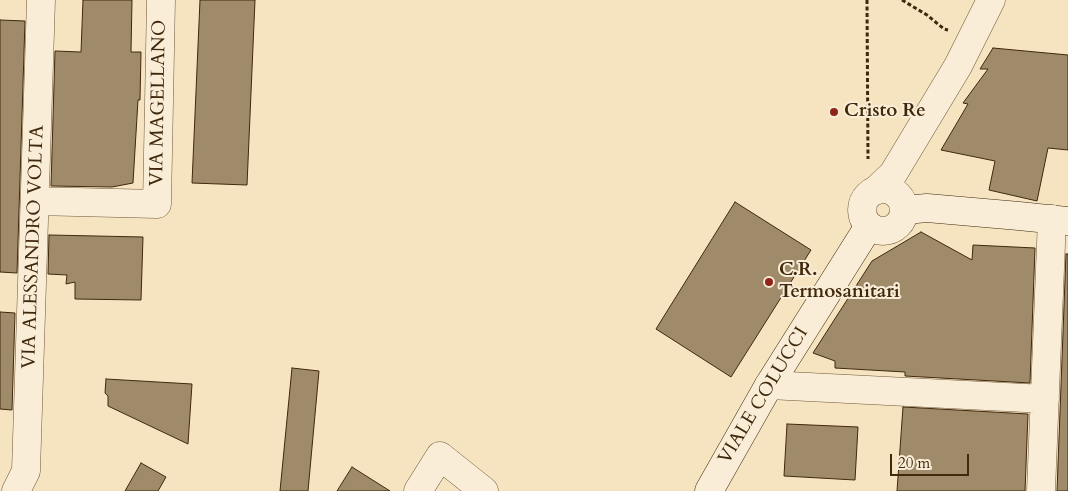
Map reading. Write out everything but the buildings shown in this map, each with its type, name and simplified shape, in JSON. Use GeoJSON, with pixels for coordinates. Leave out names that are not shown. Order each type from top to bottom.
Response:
{"type":"FeatureCollection","features":[{"type":"Feature","properties":{"kind":"street","name":"VIA ALESSANDRO VOLTA"},"geometry":{"type":"LineString","coordinates":[[16,491],[26,471],[41,0]]}},
{"type":"Feature","properties":{"kind":"street","name":"VIA MAGELLANO"},"geometry":{"type":"LineString","coordinates":[[35,201],[157,204],[161,0]]}},
{"type":"Feature","properties":{"kind":"street"},"geometry":{"type":"LineString","coordinates":[[875,191],[889,190],[900,197],[904,204],[904,217],[895,228],[889,231],[882,232],[869,226],[864,220],[862,206],[866,198],[893,174],[958,66],[991,0]]}},
{"type":"Feature","properties":{"kind":"street"},"geometry":{"type":"LineString","coordinates":[[905,210],[928,208],[1060,220],[1045,399],[1041,491]]}},
{"type":"Feature","properties":{"kind":"street","name":"VIALE COLUCCI"},"geometry":{"type":"LineString","coordinates":[[708,491],[769,385],[869,226]]}},
{"type":"Feature","properties":{"kind":"street"},"geometry":{"type":"LineString","coordinates":[[769,385],[1045,399]]}},
{"type":"Feature","properties":{"kind":"street"},"geometry":{"type":"LineString","coordinates":[[418,491],[440,456],[484,491]]}},
{"type":"Feature","properties":{"kind":"path"},"geometry":{"type":"LineString","coordinates":[[867,0],[868,159]]}},
{"type":"Feature","properties":{"kind":"path"},"geometry":{"type":"LineString","coordinates":[[902,0],[927,15],[944,29],[953,31]]}},
{"type":"Feature","properties":{"kind":"place","name":"Cristo Re"},"geometry":{"type":"Point","coordinates":[834,112]}},
{"type":"Feature","properties":{"kind":"place","name":"C.R. Termosanitari"},"geometry":{"type":"Point","coordinates":[769,282]}}]}
